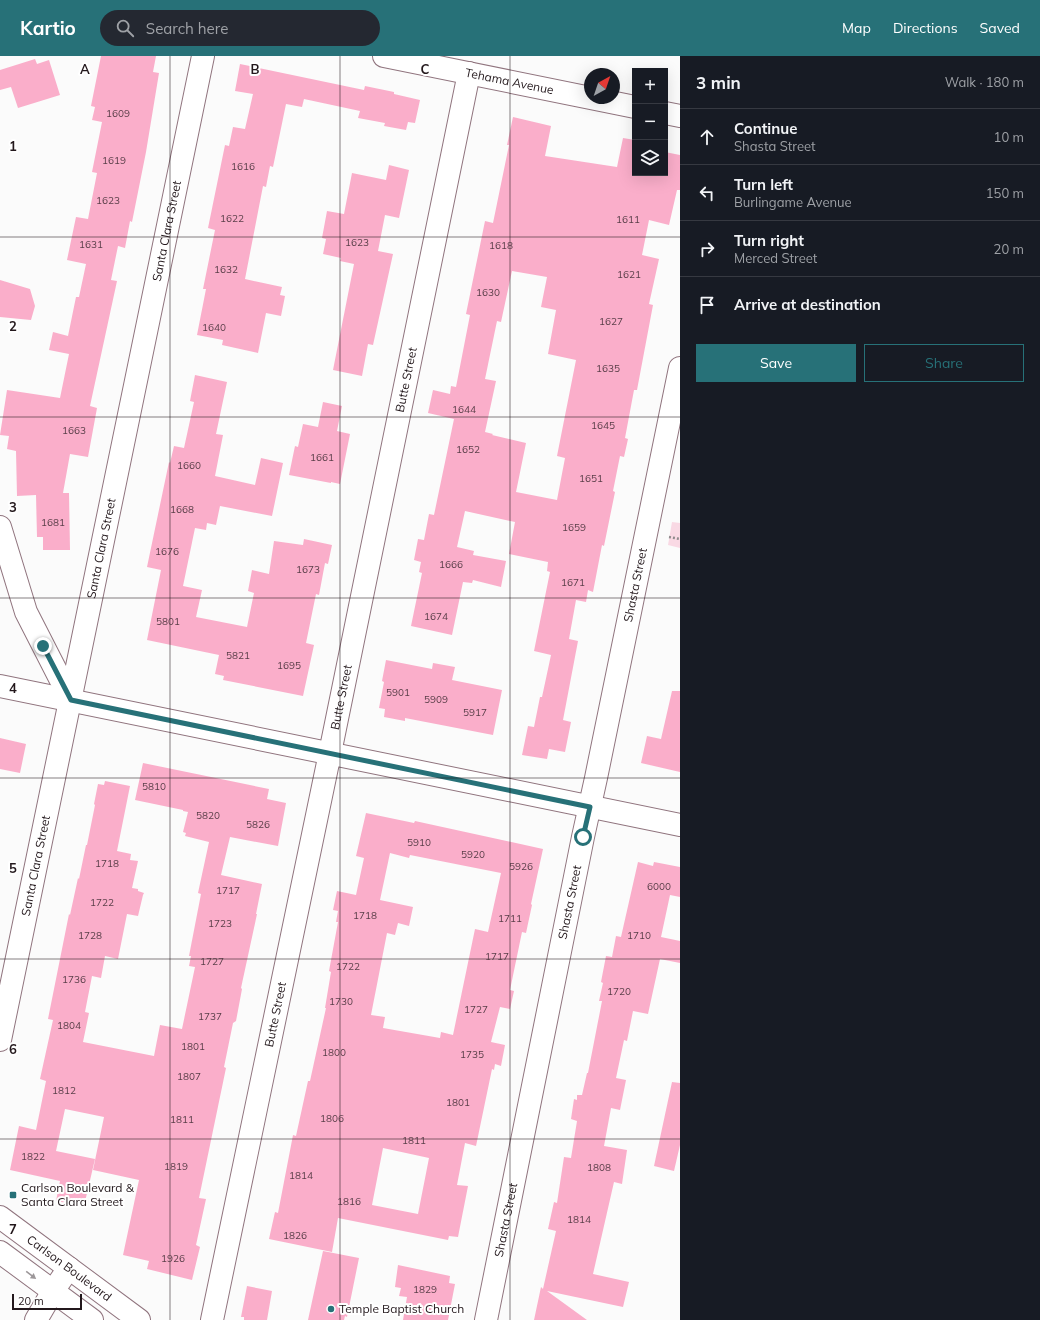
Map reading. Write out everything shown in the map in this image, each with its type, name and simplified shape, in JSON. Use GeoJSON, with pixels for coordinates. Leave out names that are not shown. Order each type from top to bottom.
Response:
{"type":"FeatureCollection","features":[{"type":"Feature","properties":{"kind":"street","name":"Santa Clara Street"},"geometry":{"type":"LineString","coordinates":[[0,1040],[203,56]]}},
{"type":"Feature","properties":{"kind":"street","name":"Tehama Avenue"},"geometry":{"type":"LineString","coordinates":[[384,56],[632,106]]}},
{"type":"Feature","properties":{"kind":"street","name":"Butte Street"},"geometry":{"type":"LineString","coordinates":[[212,1320],[469,73]]}},
{"type":"Feature","properties":{"kind":"street"},"geometry":{"type":"LineString","coordinates":[[668,114],[680,116]]}},
{"type":"Feature","properties":{"kind":"street","name":"Shasta Street"},"geometry":{"type":"LineString","coordinates":[[486,1320],[680,368]]}},
{"type":"Feature","properties":{"kind":"street"},"geometry":{"type":"LineString","coordinates":[[0,527],[26,612],[71,700]]}},
{"type":"Feature","properties":{"kind":"street"},"geometry":{"type":"LineString","coordinates":[[0,686],[680,825]]}},
{"type":"Feature","properties":{"kind":"street","name":"Carlson Boulevard"},"geometry":{"type":"LineString","coordinates":[[0,1217],[139,1320]]}},
{"type":"Feature","properties":{"kind":"street"},"geometry":{"type":"LineString","coordinates":[[0,1252],[92,1320]]}},
{"type":"Feature","properties":{"kind":"street"},"geometry":{"type":"LineString","coordinates":[[36,1320],[69,1268]]}},
{"type":"Feature","properties":{"kind":"shaded area"},"geometry":{"type":"Polygon","coordinates":[[[672,522],[680,523],[680,548],[668,545],[672,522]]]}},
{"type":"Feature","properties":{"kind":"building"},"geometry":{"type":"Polygon","coordinates":[[[101,56],[156,56],[153,72],[159,73],[146,152],[132,222],[130,221],[125,248],[118,246],[111,280],[117,281],[90,406],[97,408],[88,457],[70,454],[63,493],[69,493],[70,550],[43,550],[43,537],[37,537],[36,495],[17,496],[16,451],[7,449],[9,436],[0,435],[7,390],[60,398],[69,354],[49,350],[53,332],[68,336],[76,297],[79,297],[86,264],[67,260],[76,217],[88,219],[97,173],[92,172],[102,122],[92,120],[95,107],[91,106],[101,56]]]}},
{"type":"Feature","properties":{"kind":"building"},"geometry":{"type":"Polygon","coordinates":[[[35,59],[37,64],[49,60],[60,95],[18,108],[11,87],[0,90],[0,70],[35,59]]]}},
{"type":"Feature","properties":{"kind":"building"},"geometry":{"type":"Polygon","coordinates":[[[240,64],[364,90],[365,86],[394,92],[394,94],[420,100],[415,123],[408,122],[406,130],[384,126],[385,123],[358,118],[360,111],[304,99],[302,107],[286,104],[273,167],[270,166],[266,187],[263,186],[245,279],[282,287],[280,295],[285,296],[281,316],[266,313],[258,353],[222,345],[223,340],[197,335],[206,289],[203,289],[215,230],[208,228],[225,145],[229,146],[233,127],[245,129],[253,94],[235,91],[240,64]]]}},
{"type":"Feature","properties":{"kind":"building"},"geometry":{"type":"Polygon","coordinates":[[[513,117],[551,126],[545,156],[617,167],[623,138],[632,140],[632,176],[668,176],[668,153],[680,155],[680,190],[677,190],[669,225],[649,220],[642,255],[659,259],[649,304],[653,305],[637,390],[634,390],[625,438],[628,439],[624,457],[620,456],[613,491],[615,492],[604,546],[602,545],[593,592],[588,590],[586,602],[576,600],[569,639],[578,641],[563,720],[571,722],[565,752],[549,749],[547,759],[522,755],[528,726],[534,727],[551,655],[534,651],[550,572],[547,571],[548,562],[509,554],[515,522],[465,511],[457,547],[474,551],[473,555],[506,561],[501,587],[473,580],[472,583],[463,582],[452,635],[411,626],[422,573],[419,572],[421,562],[414,560],[418,539],[424,540],[429,514],[434,515],[454,419],[428,413],[433,390],[450,394],[451,386],[456,387],[470,315],[466,314],[485,221],[493,223],[509,145],[507,145],[513,117]],[[512,271],[501,322],[497,321],[485,379],[496,381],[485,432],[526,443],[516,492],[557,500],[565,458],[557,456],[576,360],[548,354],[556,310],[541,307],[547,277],[512,271]]]}},
{"type":"Feature","properties":{"kind":"building"},"geometry":{"type":"Polygon","coordinates":[[[389,165],[409,170],[399,218],[385,215],[378,251],[393,254],[373,345],[368,344],[362,376],[333,370],[354,264],[340,261],[341,258],[323,254],[326,239],[322,238],[327,211],[344,214],[352,173],[386,180],[389,165]]]}},
{"type":"Feature","properties":{"kind":"building"},"geometry":{"type":"Polygon","coordinates":[[[0,280],[30,289],[35,306],[31,320],[0,317],[0,280]]]}},
{"type":"Feature","properties":{"kind":"building"},"geometry":{"type":"Polygon","coordinates":[[[195,375],[227,382],[216,434],[223,435],[215,476],[255,485],[261,458],[283,463],[272,516],[220,506],[216,525],[207,523],[206,530],[195,528],[183,586],[202,590],[196,617],[247,627],[254,593],[248,591],[252,570],[269,574],[274,541],[303,545],[304,539],[332,545],[328,564],[325,563],[319,595],[316,594],[306,643],[314,645],[303,696],[223,680],[224,676],[215,674],[219,655],[147,640],[161,570],[147,567],[169,462],[170,463],[174,446],[184,448],[194,402],[190,401],[195,375]]]}},
{"type":"Feature","properties":{"kind":"building"},"geometry":{"type":"Polygon","coordinates":[[[323,402],[342,406],[337,431],[350,434],[340,484],[289,475],[295,446],[298,447],[303,424],[318,427],[323,402]]]}},
{"type":"Feature","properties":{"kind":"building"},"geometry":{"type":"Polygon","coordinates":[[[386,660],[432,669],[433,663],[455,667],[452,680],[502,690],[493,735],[405,718],[405,721],[384,717],[385,709],[379,708],[386,660]]]}},
{"type":"Feature","properties":{"kind":"building"},"geometry":{"type":"Polygon","coordinates":[[[672,691],[680,691],[680,772],[641,763],[647,736],[661,739],[672,691]]]}},
{"type":"Feature","properties":{"kind":"building"},"geometry":{"type":"Polygon","coordinates":[[[0,738],[26,744],[20,773],[0,769],[0,738]]]}},
{"type":"Feature","properties":{"kind":"building"},"geometry":{"type":"Polygon","coordinates":[[[143,763],[269,789],[267,799],[286,803],[278,846],[230,837],[221,875],[262,884],[241,988],[236,1021],[233,1023],[224,1067],[226,1068],[199,1198],[206,1199],[196,1245],[200,1247],[192,1280],[147,1269],[149,1261],[123,1255],[139,1180],[93,1170],[104,1117],[65,1109],[56,1151],[95,1159],[84,1206],[56,1201],[60,1181],[10,1170],[19,1126],[36,1130],[46,1081],[40,1079],[53,1020],[48,1019],[69,914],[70,915],[87,845],[98,784],[104,785],[105,781],[130,786],[117,851],[131,854],[130,860],[138,861],[132,888],[138,889],[138,891],[144,893],[138,916],[127,914],[118,959],[105,956],[101,978],[92,976],[85,1012],[89,1013],[83,1042],[154,1056],[160,1025],[182,1029],[195,967],[189,966],[191,956],[189,956],[201,894],[198,893],[209,842],[185,836],[186,833],[183,832],[188,812],[135,800],[143,763]]]}},
{"type":"Feature","properties":{"kind":"building"},"geometry":{"type":"Polygon","coordinates":[[[366,813],[414,823],[415,821],[543,849],[526,933],[522,932],[510,990],[514,991],[510,1009],[500,1007],[491,1042],[505,1045],[501,1066],[495,1064],[494,1070],[492,1069],[476,1146],[465,1143],[457,1185],[468,1186],[458,1237],[449,1236],[448,1240],[338,1218],[332,1252],[269,1239],[275,1212],[278,1213],[293,1135],[296,1136],[326,1008],[331,972],[329,971],[338,922],[336,922],[338,911],[333,910],[337,891],[356,895],[364,858],[356,856],[366,813]],[[390,853],[380,900],[413,907],[409,926],[398,923],[395,935],[387,933],[371,1015],[385,1017],[383,1028],[440,1038],[441,1032],[453,1035],[475,929],[488,932],[501,873],[410,855],[409,858],[390,853]],[[383,1148],[372,1205],[418,1214],[429,1158],[383,1148]]]}},
{"type":"Feature","properties":{"kind":"building"},"geometry":{"type":"Polygon","coordinates":[[[638,862],[653,866],[654,862],[680,867],[680,897],[670,895],[661,937],[680,941],[680,963],[660,959],[648,1014],[633,1011],[627,1041],[624,1040],[616,1078],[626,1080],[620,1110],[611,1108],[604,1146],[627,1150],[622,1184],[614,1182],[593,1274],[629,1282],[623,1307],[547,1291],[587,1320],[534,1320],[541,1287],[543,1289],[556,1231],[548,1229],[554,1202],[557,1203],[564,1157],[571,1158],[577,1121],[571,1119],[574,1099],[577,1100],[577,1095],[582,1095],[588,1073],[602,1001],[599,1001],[606,956],[612,957],[616,936],[621,937],[638,862]]]}},
{"type":"Feature","properties":{"kind":"building"},"geometry":{"type":"Polygon","coordinates":[[[672,1082],[680,1083],[680,1145],[674,1171],[654,1166],[672,1082]]]}},
{"type":"Feature","properties":{"kind":"building"},"geometry":{"type":"Polygon","coordinates":[[[323,1251],[359,1258],[347,1317],[345,1316],[344,1320],[308,1320],[323,1251]]]}},
{"type":"Feature","properties":{"kind":"building"},"geometry":{"type":"Polygon","coordinates":[[[398,1265],[450,1276],[449,1283],[455,1284],[448,1320],[403,1320],[407,1297],[399,1296],[401,1288],[395,1287],[398,1265]]]}},
{"type":"Feature","properties":{"kind":"building"},"geometry":{"type":"Polygon","coordinates":[[[247,1286],[272,1291],[267,1320],[244,1320],[244,1317],[241,1317],[247,1286]]]}},
{"type":"Feature","properties":{"kind":"place","name":"Carlson Boulevard & Santa Clara Street"},"geometry":{"type":"Point","coordinates":[13,1195]}},
{"type":"Feature","properties":{"kind":"place","name":"Temple Baptist Church"},"geometry":{"type":"Point","coordinates":[331,1309]}},
{"type":"Feature","properties":{"kind":"route"},"geometry":{"type":"LineString","coordinates":[[43,646],[71,700],[590,807],[583,837]]}}]}
